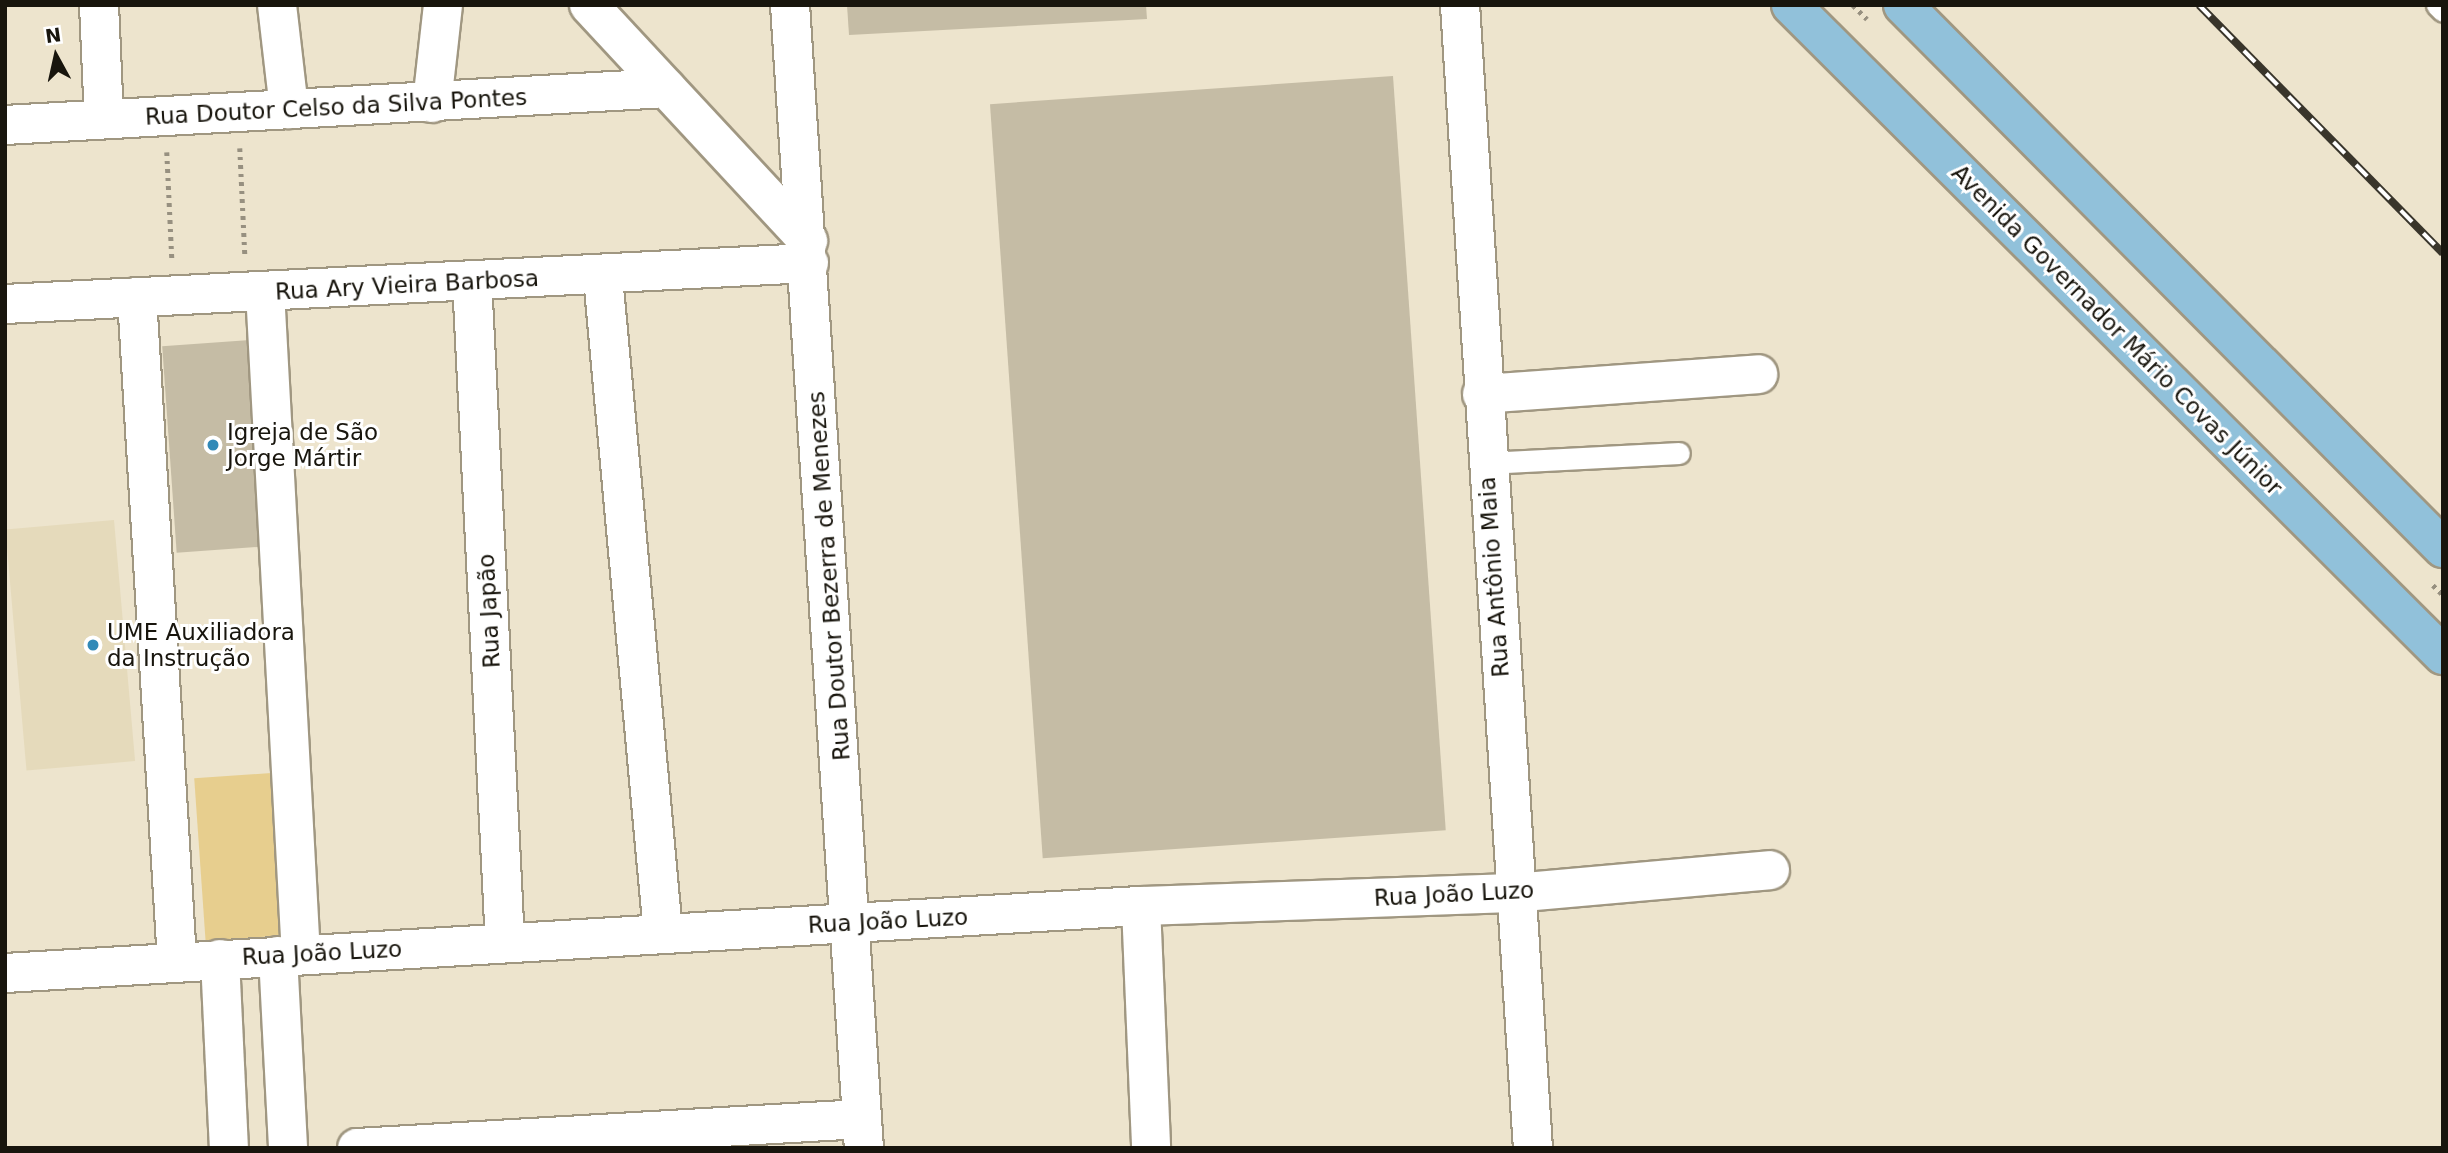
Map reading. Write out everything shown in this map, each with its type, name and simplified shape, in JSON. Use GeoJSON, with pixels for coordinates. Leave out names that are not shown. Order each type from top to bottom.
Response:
{"type":"FeatureCollection","features":[{"type":"Feature","properties":{"kind":"main road","name":"Avenida Governador Mário Covas Júnior"},"geometry":{"type":"LineString","coordinates":[[1791,5],[2443,655]]}},
{"type":"Feature","properties":{"kind":"main road"},"geometry":{"type":"LineString","coordinates":[[1903,5],[2443,548]]}},
{"type":"Feature","properties":{"kind":"street"},"geometry":{"type":"LineString","coordinates":[[99,5],[104,118]]}},
{"type":"Feature","properties":{"kind":"street"},"geometry":{"type":"LineString","coordinates":[[277,5],[289,109]]}},
{"type":"Feature","properties":{"kind":"street"},"geometry":{"type":"LineString","coordinates":[[432,103],[443,5]]}},
{"type":"Feature","properties":{"kind":"street"},"geometry":{"type":"LineString","coordinates":[[589,5],[666,88],[808,252]]}},
{"type":"Feature","properties":{"kind":"street","name":"Rua Doutor Bezerra de Menezes"},"geometry":{"type":"LineString","coordinates":[[790,5],[863,1134]]}},
{"type":"Feature","properties":{"kind":"street","name":"Rua Antônio Maia"},"geometry":{"type":"LineString","coordinates":[[1460,5],[1486,463],[1514,893],[1534,1148]]}},
{"type":"Feature","properties":{"kind":"street","name":"Rua Doutor Celso da Silva Pontes"},"geometry":{"type":"LineString","coordinates":[[5,125],[666,88]]}},
{"type":"Feature","properties":{"kind":"street","name":"Rua Ary Vieira Barbosa"},"geometry":{"type":"LineString","coordinates":[[5,304],[603,277],[808,252]]}},
{"type":"Feature","properties":{"kind":"street"},"geometry":{"type":"LineString","coordinates":[[603,277],[663,933]]}},
{"type":"Feature","properties":{"kind":"street","name":"Rua Japão"},"geometry":{"type":"LineString","coordinates":[[472,281],[505,942]]}},
{"type":"Feature","properties":{"kind":"street"},"geometry":{"type":"LineString","coordinates":[[256,291],[290,955],[288,1148]]}},
{"type":"Feature","properties":{"kind":"street"},"geometry":{"type":"LineString","coordinates":[[137,297],[177,961]]}},
{"type":"Feature","properties":{"kind":"street"},"geometry":{"type":"LineString","coordinates":[[1482,394],[1758,374]]}},
{"type":"Feature","properties":{"kind":"street","name":"Rua João Luzo"},"geometry":{"type":"LineString","coordinates":[[5,972],[1141,906],[1514,893],[1770,870]]}},
{"type":"Feature","properties":{"kind":"street"},"geometry":{"type":"LineString","coordinates":[[1141,906],[1151,1148]]}},
{"type":"Feature","properties":{"kind":"street"},"geometry":{"type":"LineString","coordinates":[[220,959],[229,1148]]}},
{"type":"Feature","properties":{"kind":"street"},"geometry":{"type":"LineString","coordinates":[[357,1148],[863,1134]]}},
{"type":"Feature","properties":{"kind":"lane"},"geometry":{"type":"LineString","coordinates":[[2437,5],[2443,11]]}},
{"type":"Feature","properties":{"kind":"lane"},"geometry":{"type":"LineString","coordinates":[[1486,463],[1679,453]]}},
{"type":"Feature","properties":{"kind":"path"},"geometry":{"type":"LineString","coordinates":[[238,113],[256,291]]}},
{"type":"Feature","properties":{"kind":"path"},"geometry":{"type":"LineString","coordinates":[[166,116],[174,295]]}},
{"type":"Feature","properties":{"kind":"shaded area","name":"UME Auxiliadora da Instrução"},"geometry":{"type":"Polygon","coordinates":[[[114,520],[135,761],[27,771],[5,529],[114,520]]]}},
{"type":"Feature","properties":{"kind":"shaded area"},"geometry":{"type":"Polygon","coordinates":[[[285,772],[296,935],[206,941],[194,778],[285,772]]]}},
{"type":"Feature","properties":{"kind":"building"},"geometry":{"type":"Polygon","coordinates":[[[847,5],[1146,5],[1147,19],[849,35],[847,5]]]}},
{"type":"Feature","properties":{"kind":"building"},"geometry":{"type":"Polygon","coordinates":[[[1393,76],[1446,830],[1043,858],[990,104],[1393,76]]]}},
{"type":"Feature","properties":{"kind":"building","name":"Igreja de São Jorge Mártir"},"geometry":{"type":"Polygon","coordinates":[[[250,340],[264,546],[177,553],[162,346],[250,340]]]}},
{"type":"Feature","properties":{"kind":"railway"},"geometry":{"type":"LineString","coordinates":[[2199,5],[2443,253]]}},
{"type":"Feature","properties":{"kind":"place","name":"Igreja de São Jorge Mártir"},"geometry":{"type":"Point","coordinates":[213,445]}},
{"type":"Feature","properties":{"kind":"place","name":"UME Auxiliadora da Instrução"},"geometry":{"type":"Point","coordinates":[93,645]}}]}
